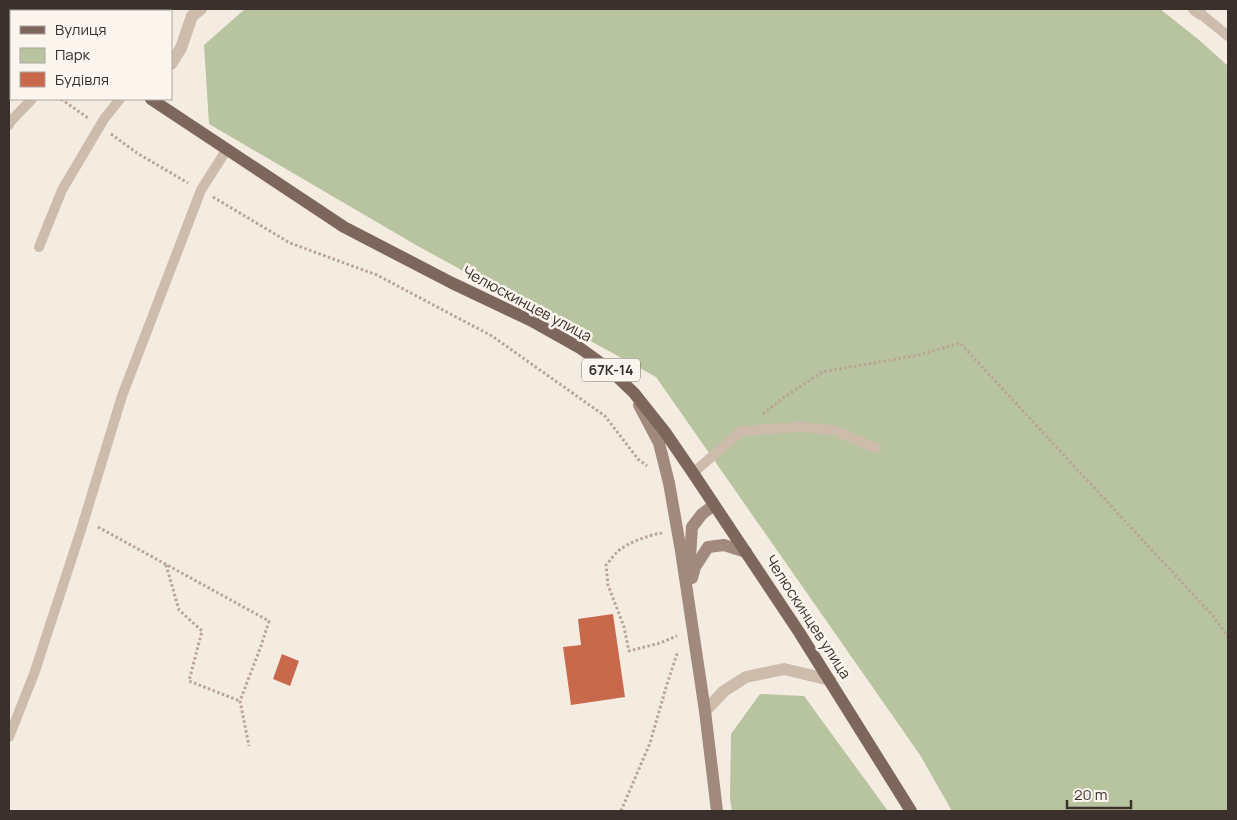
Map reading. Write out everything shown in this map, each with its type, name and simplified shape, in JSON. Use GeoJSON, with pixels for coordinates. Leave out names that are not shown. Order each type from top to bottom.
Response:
{"type":"FeatureCollection","features":[{"type":"Feature","properties":{"kind":"main road","name":"Челюскинцев улица"},"geometry":{"type":"LineString","coordinates":[[153,100],[344,227],[452,283],[532,321],[580,348],[609,368],[634,394],[665,432],[693,473],[830,680],[911,811]]}},
{"type":"Feature","properties":{"kind":"main road"},"geometry":{"type":"LineString","coordinates":[[634,394],[659,443],[669,483],[705,711],[717,811]]}},
{"type":"Feature","properties":{"kind":"main road"},"geometry":{"type":"LineString","coordinates":[[687,594],[692,527],[702,514],[714,504]]}},
{"type":"Feature","properties":{"kind":"main road"},"geometry":{"type":"LineString","coordinates":[[687,594],[696,567],[708,548],[724,545],[746,552]]}},
{"type":"Feature","properties":{"kind":"street"},"geometry":{"type":"LineString","coordinates":[[172,62],[181,48],[194,11]]}},
{"type":"Feature","properties":{"kind":"street"},"geometry":{"type":"LineString","coordinates":[[705,711],[724,691],[746,677],[784,669],[830,680]]}},
{"type":"Feature","properties":{"kind":"lane"},"geometry":{"type":"LineString","coordinates":[[1197,11],[1228,36]]}},
{"type":"Feature","properties":{"kind":"lane"},"geometry":{"type":"LineString","coordinates":[[9,125],[31,100]]}},
{"type":"Feature","properties":{"kind":"lane"},"geometry":{"type":"LineString","coordinates":[[39,247],[62,190],[99,126],[119,100]]}},
{"type":"Feature","properties":{"kind":"lane"},"geometry":{"type":"LineString","coordinates":[[9,737],[34,674],[122,396],[201,190],[227,149]]}},
{"type":"Feature","properties":{"kind":"lane"},"geometry":{"type":"LineString","coordinates":[[693,473],[741,431],[800,426],[833,430],[876,448]]}},
{"type":"Feature","properties":{"kind":"path"},"geometry":{"type":"LineString","coordinates":[[62,100],[137,152],[290,243],[377,275],[492,336],[605,416],[638,459],[669,483]]}},
{"type":"Feature","properties":{"kind":"path"},"geometry":{"type":"LineString","coordinates":[[741,431],[822,372],[918,355],[960,343],[1212,616],[1228,637]]}},
{"type":"Feature","properties":{"kind":"path"},"geometry":{"type":"LineString","coordinates":[[84,520],[269,621],[240,701],[249,746]]}},
{"type":"Feature","properties":{"kind":"path"},"geometry":{"type":"LineString","coordinates":[[677,531],[653,534],[633,542],[618,551],[606,565],[608,585],[624,627],[629,651],[660,643],[693,631]]}},
{"type":"Feature","properties":{"kind":"path"},"geometry":{"type":"LineString","coordinates":[[166,565],[179,610],[202,631],[189,681],[240,701]]}},
{"type":"Feature","properties":{"kind":"path"},"geometry":{"type":"LineString","coordinates":[[621,811],[650,743],[680,646],[693,631]]}},
{"type":"Feature","properties":{"kind":"green space"},"geometry":{"type":"Polygon","coordinates":[[[64,9],[157,9],[157,10],[64,9]]]}},
{"type":"Feature","properties":{"kind":"green space"},"geometry":{"type":"Polygon","coordinates":[[[245,9],[1160,9],[1198,39],[1228,66],[1228,811],[952,811],[920,755],[656,377],[416,245],[209,124],[204,45],[245,9]]]}},
{"type":"Feature","properties":{"kind":"green space"},"geometry":{"type":"Polygon","coordinates":[[[760,694],[804,696],[888,811],[732,811],[730,799],[731,734],[760,694]]]}},
{"type":"Feature","properties":{"kind":"building"},"geometry":{"type":"Polygon","coordinates":[[[613,614],[625,697],[571,705],[563,647],[581,645],[578,619],[613,614]]]}},
{"type":"Feature","properties":{"kind":"building"},"geometry":{"type":"Polygon","coordinates":[[[282,654],[299,661],[290,686],[273,679],[282,654]]]}}]}
